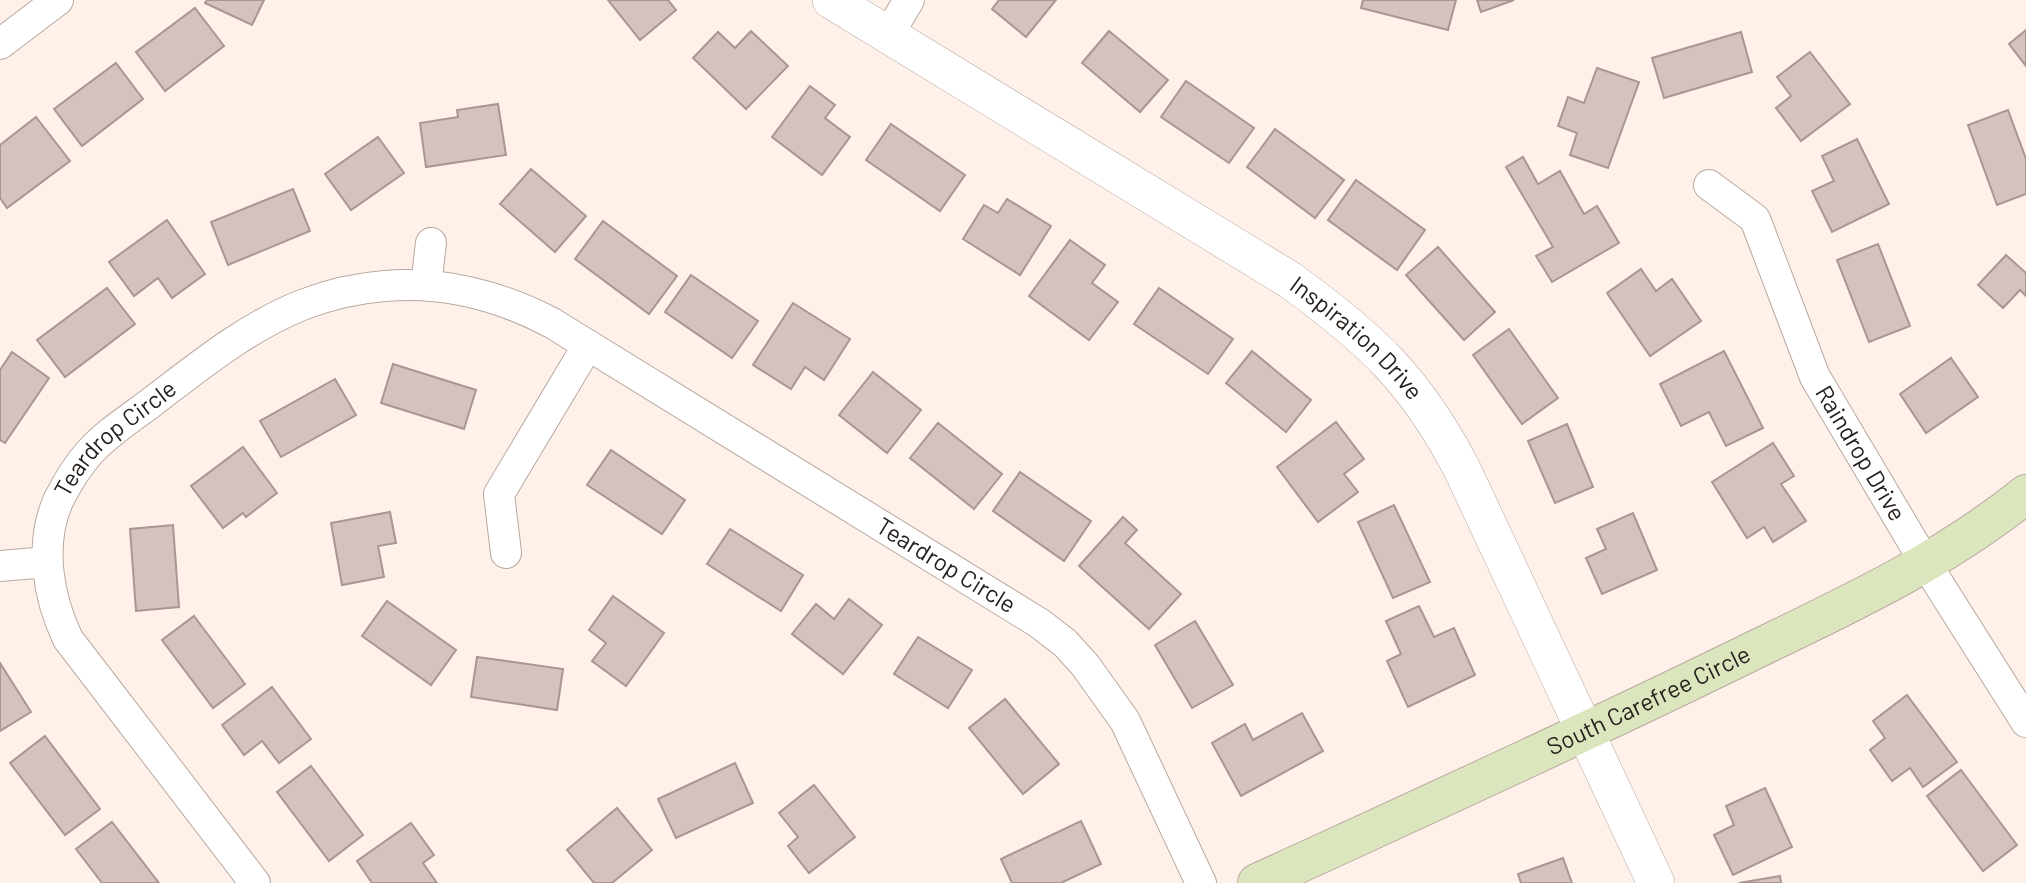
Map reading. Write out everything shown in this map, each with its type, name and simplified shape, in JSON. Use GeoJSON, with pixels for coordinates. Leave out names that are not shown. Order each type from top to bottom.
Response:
{"type":"FeatureCollection","features":[{"type":"Feature","properties":{"kind":"main road","name":"South Carefree Circle"},"geometry":{"type":"LineString","coordinates":[[1257,883],[1586,732],[1926,565],[2026,495]]}},
{"type":"Feature","properties":{"kind":"street"},"geometry":{"type":"LineString","coordinates":[[0,44],[58,0]]}},
{"type":"Feature","properties":{"kind":"street","name":"Inspiration Drive"},"geometry":{"type":"LineString","coordinates":[[831,0],[1290,280],[1360,331],[1385,356],[1445,436],[1657,883]]}},
{"type":"Feature","properties":{"kind":"street"},"geometry":{"type":"LineString","coordinates":[[888,34],[909,0]]}},
{"type":"Feature","properties":{"kind":"street","name":"Raindrop Drive"},"geometry":{"type":"LineString","coordinates":[[1709,185],[1755,219],[1815,377],[1926,565],[2026,722]]}},
{"type":"Feature","properties":{"kind":"street"},"geometry":{"type":"LineString","coordinates":[[426,285],[431,243]]}},
{"type":"Feature","properties":{"kind":"street","name":"Teardrop Circle"},"geometry":{"type":"LineString","coordinates":[[254,883],[68,639],[57,616],[47,562],[50,531],[58,502],[89,452],[217,352],[302,305],[345,292],[384,286],[426,285],[493,297],[523,307],[1039,623],[1065,643],[1104,687],[1125,722],[1201,883]]}},
{"type":"Feature","properties":{"kind":"street"},"geometry":{"type":"LineString","coordinates":[[506,553],[499,494],[589,345]]}},
{"type":"Feature","properties":{"kind":"street"},"geometry":{"type":"LineString","coordinates":[[0,566],[47,562]]}},
{"type":"Feature","properties":{"kind":"building"},"geometry":{"type":"Polygon","coordinates":[[[207,0],[264,0],[252,25],[205,3],[207,0]]]}},
{"type":"Feature","properties":{"kind":"building"},"geometry":{"type":"Polygon","coordinates":[[[608,0],[668,0],[676,10],[640,40],[608,0]]]}},
{"type":"Feature","properties":{"kind":"building"},"geometry":{"type":"Polygon","coordinates":[[[999,0],[1056,0],[1026,37],[992,9],[999,0]]]}},
{"type":"Feature","properties":{"kind":"building"},"geometry":{"type":"Polygon","coordinates":[[[1363,0],[1456,0],[1448,30],[1361,8],[1363,0]]]}},
{"type":"Feature","properties":{"kind":"building"},"geometry":{"type":"Polygon","coordinates":[[[1477,0],[1514,0],[1481,12],[1477,0]]]}},
{"type":"Feature","properties":{"kind":"building"},"geometry":{"type":"Polygon","coordinates":[[[195,8],[224,46],[165,91],[136,52],[195,8]]]}},
{"type":"Feature","properties":{"kind":"building"},"geometry":{"type":"Polygon","coordinates":[[[2026,30],[2026,66],[2009,44],[2026,30]]]}},
{"type":"Feature","properties":{"kind":"building"},"geometry":{"type":"Polygon","coordinates":[[[751,31],[788,66],[746,109],[693,58],[718,32],[735,48],[751,31]]]}},
{"type":"Feature","properties":{"kind":"building"},"geometry":{"type":"Polygon","coordinates":[[[1109,31],[1168,80],[1140,112],[1082,63],[1109,31]]]}},
{"type":"Feature","properties":{"kind":"building"},"geometry":{"type":"Polygon","coordinates":[[[1741,32],[1752,72],[1664,98],[1652,58],[1741,32]]]}},
{"type":"Feature","properties":{"kind":"building"},"geometry":{"type":"Polygon","coordinates":[[[1810,52],[1850,104],[1801,141],[1776,108],[1791,96],[1777,77],[1810,52]]]}},
{"type":"Feature","properties":{"kind":"building"},"geometry":{"type":"Polygon","coordinates":[[[116,63],[143,99],[82,146],[54,109],[116,63]]]}},
{"type":"Feature","properties":{"kind":"building"},"geometry":{"type":"Polygon","coordinates":[[[1597,68],[1639,82],[1608,168],[1570,155],[1577,133],[1558,126],[1568,97],[1584,103],[1597,68]]]}},
{"type":"Feature","properties":{"kind":"building"},"geometry":{"type":"Polygon","coordinates":[[[1186,81],[1254,128],[1229,163],[1161,117],[1186,81]]]}},
{"type":"Feature","properties":{"kind":"building"},"geometry":{"type":"Polygon","coordinates":[[[810,86],[835,105],[825,118],[850,137],[822,175],[772,137],[810,86]]]}},
{"type":"Feature","properties":{"kind":"building"},"geometry":{"type":"Polygon","coordinates":[[[498,104],[506,155],[426,167],[420,123],[458,117],[457,110],[498,104]]]}},
{"type":"Feature","properties":{"kind":"building"},"geometry":{"type":"Polygon","coordinates":[[[2008,110],[2026,159],[2026,194],[1997,205],[1968,125],[2008,110]]]}},
{"type":"Feature","properties":{"kind":"building"},"geometry":{"type":"Polygon","coordinates":[[[36,117],[70,161],[7,208],[0,198],[0,145],[36,117]]]}},
{"type":"Feature","properties":{"kind":"building"},"geometry":{"type":"Polygon","coordinates":[[[891,124],[965,175],[940,211],[866,160],[891,124]]]}},
{"type":"Feature","properties":{"kind":"building"},"geometry":{"type":"Polygon","coordinates":[[[1275,129],[1344,180],[1315,218],[1247,167],[1275,129]]]}},
{"type":"Feature","properties":{"kind":"building"},"geometry":{"type":"Polygon","coordinates":[[[378,137],[404,173],[351,210],[325,174],[378,137]]]}},
{"type":"Feature","properties":{"kind":"building"},"geometry":{"type":"Polygon","coordinates":[[[1857,139],[1889,204],[1832,232],[1812,191],[1834,181],[1822,156],[1857,139]]]}},
{"type":"Feature","properties":{"kind":"building"},"geometry":{"type":"Polygon","coordinates":[[[1523,157],[1538,184],[1560,171],[1584,214],[1597,206],[1619,243],[1552,282],[1536,256],[1553,247],[1506,167],[1523,157]]]}},
{"type":"Feature","properties":{"kind":"building"},"geometry":{"type":"Polygon","coordinates":[[[531,169],[586,216],[555,252],[500,204],[531,169]]]}},
{"type":"Feature","properties":{"kind":"building"},"geometry":{"type":"Polygon","coordinates":[[[1356,180],[1425,230],[1397,270],[1328,220],[1356,180]]]}},
{"type":"Feature","properties":{"kind":"building"},"geometry":{"type":"Polygon","coordinates":[[[293,189],[310,231],[228,265],[211,222],[293,189]]]}},
{"type":"Feature","properties":{"kind":"building"},"geometry":{"type":"Polygon","coordinates":[[[1007,199],[1051,226],[1020,275],[963,239],[984,205],[998,213],[1007,199]]]}},
{"type":"Feature","properties":{"kind":"building"},"geometry":{"type":"Polygon","coordinates":[[[167,220],[205,274],[172,298],[158,278],[134,296],[109,262],[167,220]]]}},
{"type":"Feature","properties":{"kind":"building"},"geometry":{"type":"Polygon","coordinates":[[[603,221],[677,276],[649,314],[575,259],[603,221]]]}},
{"type":"Feature","properties":{"kind":"building"},"geometry":{"type":"Polygon","coordinates":[[[1070,240],[1105,265],[1092,283],[1118,302],[1089,340],[1029,296],[1070,240]]]}},
{"type":"Feature","properties":{"kind":"building"},"geometry":{"type":"Polygon","coordinates":[[[1878,244],[1910,326],[1869,342],[1837,260],[1878,244]]]}},
{"type":"Feature","properties":{"kind":"building"},"geometry":{"type":"Polygon","coordinates":[[[1438,247],[1495,312],[1464,340],[1406,275],[1438,247]]]}},
{"type":"Feature","properties":{"kind":"building"},"geometry":{"type":"Polygon","coordinates":[[[2006,255],[2026,273],[2026,296],[2020,290],[2003,308],[1978,285],[2006,255]]]}},
{"type":"Feature","properties":{"kind":"building"},"geometry":{"type":"Polygon","coordinates":[[[1641,269],[1656,291],[1672,279],[1701,321],[1650,356],[1607,293],[1641,269]]]}},
{"type":"Feature","properties":{"kind":"building"},"geometry":{"type":"Polygon","coordinates":[[[691,275],[758,321],[732,358],[665,312],[691,275]]]}},
{"type":"Feature","properties":{"kind":"building"},"geometry":{"type":"Polygon","coordinates":[[[107,288],[135,324],[65,377],[37,340],[107,288]]]}},
{"type":"Feature","properties":{"kind":"building"},"geometry":{"type":"Polygon","coordinates":[[[1159,288],[1233,339],[1208,374],[1134,324],[1159,288]]]}},
{"type":"Feature","properties":{"kind":"building"},"geometry":{"type":"Polygon","coordinates":[[[793,303],[850,339],[824,380],[805,367],[791,389],[753,365],[793,303]]]}},
{"type":"Feature","properties":{"kind":"building"},"geometry":{"type":"Polygon","coordinates":[[[1509,329],[1558,398],[1522,424],[1473,355],[1509,329]]]}},
{"type":"Feature","properties":{"kind":"building"},"geometry":{"type":"Polygon","coordinates":[[[1252,351],[1311,400],[1286,432],[1226,383],[1252,351]]]}},
{"type":"Feature","properties":{"kind":"building"},"geometry":{"type":"Polygon","coordinates":[[[1724,351],[1763,428],[1726,446],[1709,412],[1681,426],[1660,384],[1724,351]]]}},
{"type":"Feature","properties":{"kind":"building"},"geometry":{"type":"Polygon","coordinates":[[[12,352],[49,378],[5,443],[0,440],[0,370],[12,352]]]}},
{"type":"Feature","properties":{"kind":"building"},"geometry":{"type":"Polygon","coordinates":[[[1951,358],[1978,397],[1926,433],[1900,394],[1951,358]]]}},
{"type":"Feature","properties":{"kind":"building"},"geometry":{"type":"Polygon","coordinates":[[[393,364],[476,390],[464,429],[381,403],[393,364]]]}},
{"type":"Feature","properties":{"kind":"building"},"geometry":{"type":"Polygon","coordinates":[[[873,372],[921,410],[887,453],[839,415],[873,372]]]}},
{"type":"Feature","properties":{"kind":"building"},"geometry":{"type":"Polygon","coordinates":[[[335,379],[356,415],[281,457],[260,421],[335,379]]]}},
{"type":"Feature","properties":{"kind":"building"},"geometry":{"type":"Polygon","coordinates":[[[1336,422],[1364,459],[1344,474],[1358,492],[1318,522],[1277,467],[1336,422]]]}},
{"type":"Feature","properties":{"kind":"building"},"geometry":{"type":"Polygon","coordinates":[[[938,423],[1002,474],[974,509],[910,458],[938,423]]]}},
{"type":"Feature","properties":{"kind":"building"},"geometry":{"type":"Polygon","coordinates":[[[1567,424],[1593,487],[1555,503],[1528,441],[1567,424]]]}},
{"type":"Feature","properties":{"kind":"building"},"geometry":{"type":"Polygon","coordinates":[[[1773,443],[1794,476],[1781,484],[1806,521],[1773,542],[1764,527],[1747,538],[1712,482],[1773,443]]]}},
{"type":"Feature","properties":{"kind":"building"},"geometry":{"type":"Polygon","coordinates":[[[243,447],[277,493],[246,517],[243,513],[223,528],[191,486],[243,447]]]}},
{"type":"Feature","properties":{"kind":"building"},"geometry":{"type":"Polygon","coordinates":[[[611,450],[685,500],[662,534],[587,485],[611,450]]]}},
{"type":"Feature","properties":{"kind":"building"},"geometry":{"type":"Polygon","coordinates":[[[1020,472],[1091,521],[1064,561],[993,511],[1020,472]]]}},
{"type":"Feature","properties":{"kind":"building"},"geometry":{"type":"Polygon","coordinates":[[[1394,505],[1430,582],[1393,598],[1358,522],[1394,505]]]}},
{"type":"Feature","properties":{"kind":"building"},"geometry":{"type":"Polygon","coordinates":[[[390,512],[396,543],[378,546],[384,577],[342,585],[331,523],[390,512]]]}},
{"type":"Feature","properties":{"kind":"building"},"geometry":{"type":"Polygon","coordinates":[[[1633,513],[1657,570],[1602,594],[1586,558],[1606,549],[1597,529],[1633,513]]]}},
{"type":"Feature","properties":{"kind":"building"},"geometry":{"type":"Polygon","coordinates":[[[1123,517],[1137,530],[1125,543],[1181,594],[1149,629],[1079,566],[1123,517]]]}},
{"type":"Feature","properties":{"kind":"building"},"geometry":{"type":"Polygon","coordinates":[[[173,525],[179,607],[136,611],[130,529],[173,525]]]}},
{"type":"Feature","properties":{"kind":"building"},"geometry":{"type":"Polygon","coordinates":[[[730,529],[803,575],[781,611],[707,564],[730,529]]]}},
{"type":"Feature","properties":{"kind":"building"},"geometry":{"type":"Polygon","coordinates":[[[613,596],[664,633],[626,686],[592,661],[606,643],[589,630],[613,596]]]}},
{"type":"Feature","properties":{"kind":"building"},"geometry":{"type":"Polygon","coordinates":[[[849,599],[882,625],[843,674],[792,634],[816,604],[834,619],[849,599]]]}},
{"type":"Feature","properties":{"kind":"building"},"geometry":{"type":"Polygon","coordinates":[[[387,601],[456,650],[431,685],[362,636],[387,601]]]}},
{"type":"Feature","properties":{"kind":"building"},"geometry":{"type":"Polygon","coordinates":[[[1419,606],[1434,637],[1454,628],[1475,675],[1408,707],[1387,661],[1401,654],[1386,621],[1419,606]]]}},
{"type":"Feature","properties":{"kind":"building"},"geometry":{"type":"Polygon","coordinates":[[[194,616],[245,684],[213,708],[162,640],[194,616]]]}},
{"type":"Feature","properties":{"kind":"building"},"geometry":{"type":"Polygon","coordinates":[[[1195,621],[1233,685],[1192,708],[1155,645],[1195,621]]]}},
{"type":"Feature","properties":{"kind":"building"},"geometry":{"type":"Polygon","coordinates":[[[918,637],[972,670],[948,708],[894,674],[918,637]]]}},
{"type":"Feature","properties":{"kind":"building"},"geometry":{"type":"Polygon","coordinates":[[[477,657],[563,669],[557,710],[471,697],[477,657]]]}},
{"type":"Feature","properties":{"kind":"building"},"geometry":{"type":"Polygon","coordinates":[[[0,663],[31,712],[0,731],[0,663]]]}},
{"type":"Feature","properties":{"kind":"building"},"geometry":{"type":"Polygon","coordinates":[[[272,687],[311,739],[279,763],[262,741],[244,755],[222,725],[272,687]]]}},
{"type":"Feature","properties":{"kind":"building"},"geometry":{"type":"Polygon","coordinates":[[[1907,695],[1957,762],[1923,787],[1910,768],[1892,781],[1870,750],[1885,738],[1873,721],[1907,695]]]}},
{"type":"Feature","properties":{"kind":"building"},"geometry":{"type":"Polygon","coordinates":[[[1005,699],[1059,764],[1023,794],[969,728],[1005,699]]]}},
{"type":"Feature","properties":{"kind":"building"},"geometry":{"type":"Polygon","coordinates":[[[1302,713],[1323,751],[1241,796],[1212,743],[1245,724],[1253,740],[1302,713]]]}},
{"type":"Feature","properties":{"kind":"building"},"geometry":{"type":"Polygon","coordinates":[[[45,736],[100,809],[65,835],[10,763],[45,736]]]}},
{"type":"Feature","properties":{"kind":"building"},"geometry":{"type":"Polygon","coordinates":[[[735,763],[753,803],[676,838],[658,799],[735,763]]]}},
{"type":"Feature","properties":{"kind":"building"},"geometry":{"type":"Polygon","coordinates":[[[311,766],[363,835],[329,861],[277,792],[311,766]]]}},
{"type":"Feature","properties":{"kind":"building"},"geometry":{"type":"Polygon","coordinates":[[[1961,770],[2017,845],[1983,871],[1927,796],[1961,770]]]}},
{"type":"Feature","properties":{"kind":"building"},"geometry":{"type":"Polygon","coordinates":[[[814,785],[855,837],[809,873],[788,846],[798,837],[779,813],[814,785]]]}},
{"type":"Feature","properties":{"kind":"building"},"geometry":{"type":"Polygon","coordinates":[[[1765,788],[1792,847],[1733,875],[1714,835],[1734,825],[1726,806],[1765,788]]]}},
{"type":"Feature","properties":{"kind":"building"},"geometry":{"type":"Polygon","coordinates":[[[617,808],[652,850],[612,883],[594,883],[567,850],[617,808]]]}},
{"type":"Feature","properties":{"kind":"building"},"geometry":{"type":"Polygon","coordinates":[[[1081,821],[1101,864],[1061,883],[1012,883],[1001,859],[1081,821]]]}},
{"type":"Feature","properties":{"kind":"building"},"geometry":{"type":"Polygon","coordinates":[[[112,822],[159,883],[102,883],[76,849],[112,822]]]}},
{"type":"Feature","properties":{"kind":"building"},"geometry":{"type":"Polygon","coordinates":[[[411,823],[434,855],[423,863],[437,883],[372,883],[357,861],[411,823]]]}},
{"type":"Feature","properties":{"kind":"building"},"geometry":{"type":"Polygon","coordinates":[[[1563,858],[1572,883],[1521,883],[1518,874],[1563,858]]]}},
{"type":"Feature","properties":{"kind":"building"},"geometry":{"type":"Polygon","coordinates":[[[1780,876],[1781,883],[1739,883],[1780,876]]]}}]}
